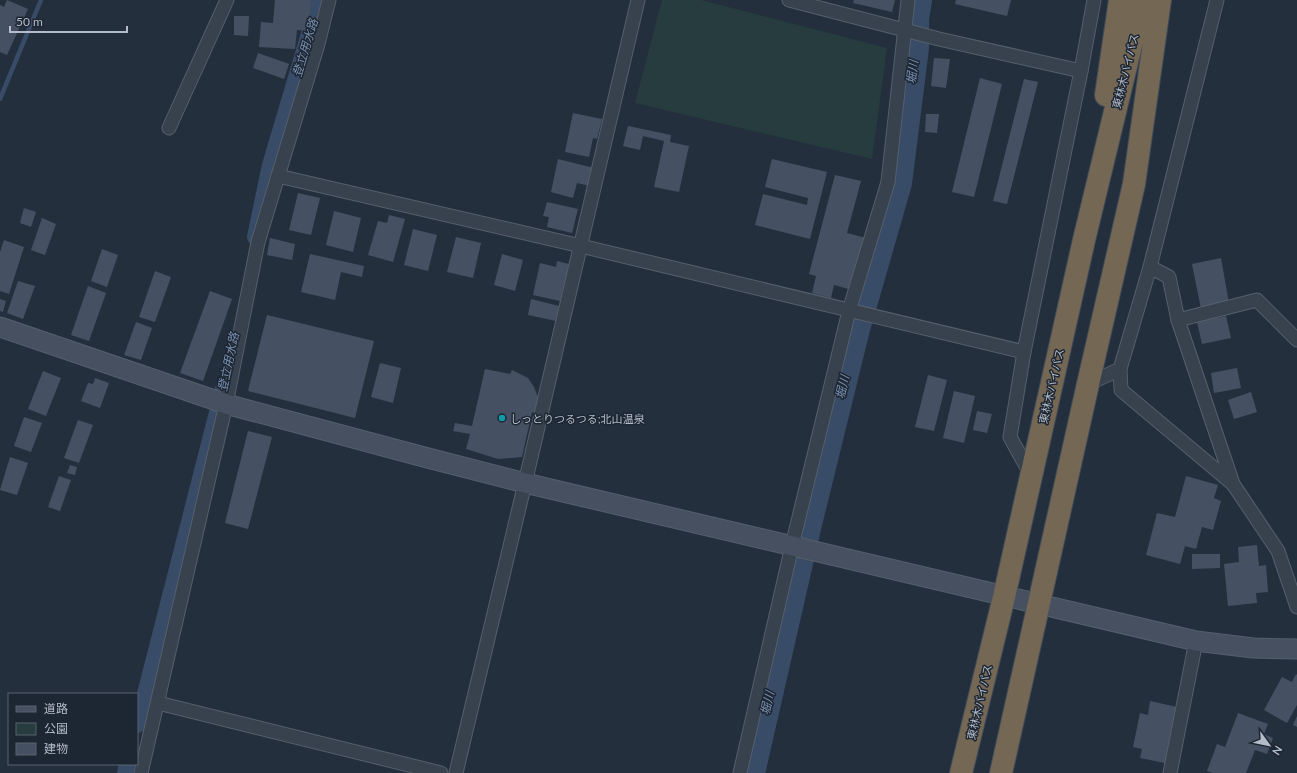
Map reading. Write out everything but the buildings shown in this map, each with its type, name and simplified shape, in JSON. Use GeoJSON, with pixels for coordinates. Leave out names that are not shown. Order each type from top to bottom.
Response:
{"type":"FeatureCollection","features":[{"type":"Feature","properties":{"kind":"highway"},"geometry":{"type":"LineString","coordinates":[[1084,240],[1120,0]]}},
{"type":"Feature","properties":{"kind":"highway","name":"東林木バイパス"},"geometry":{"type":"LineString","coordinates":[[962,773],[1004,597],[1084,240],[1142,0]]}},
{"type":"Feature","properties":{"kind":"highway","name":"東林木バイパス"},"geometry":{"type":"LineString","coordinates":[[1001,773],[1134,184],[1160,0]]}},
{"type":"Feature","properties":{"kind":"highway"},"geometry":{"type":"LineString","coordinates":[[1134,184],[1173,0]]}},
{"type":"Feature","properties":{"kind":"street"},"geometry":{"type":"LineString","coordinates":[[169,128],[227,0]]}},
{"type":"Feature","properties":{"kind":"street"},"geometry":{"type":"LineString","coordinates":[[141,773],[226,404],[258,242],[318,44],[329,0]]}},
{"type":"Feature","properties":{"kind":"street"},"geometry":{"type":"LineString","coordinates":[[456,773],[638,0]]}},
{"type":"Feature","properties":{"kind":"street"},"geometry":{"type":"LineString","coordinates":[[789,0],[939,39],[1081,71]]}},
{"type":"Feature","properties":{"kind":"street"},"geometry":{"type":"LineString","coordinates":[[740,773],[792,546],[849,311],[888,182],[908,0]]}},
{"type":"Feature","properties":{"kind":"street"},"geometry":{"type":"LineString","coordinates":[[1031,475],[1010,437],[1024,352],[1094,0]]}},
{"type":"Feature","properties":{"kind":"street"},"geometry":{"type":"LineString","coordinates":[[1217,0],[1150,267],[1120,368],[1121,390],[1233,484]]}},
{"type":"Feature","properties":{"kind":"street"},"geometry":{"type":"LineString","coordinates":[[278,176],[581,246],[1024,352]]}},
{"type":"Feature","properties":{"kind":"street"},"geometry":{"type":"LineString","coordinates":[[1150,267],[1169,277],[1178,320],[1233,484],[1278,551],[1297,606]]}},
{"type":"Feature","properties":{"kind":"street"},"geometry":{"type":"LineString","coordinates":[[1178,320],[1257,300],[1297,340]]}},
{"type":"Feature","properties":{"kind":"street"},"geometry":{"type":"LineString","coordinates":[[0,327],[226,404],[525,483],[1196,641],[1254,648],[1297,649]]}},
{"type":"Feature","properties":{"kind":"street"},"geometry":{"type":"LineString","coordinates":[[1088,384],[1120,368]]}},
{"type":"Feature","properties":{"kind":"street"},"geometry":{"type":"LineString","coordinates":[[1170,773],[1196,641]]}},
{"type":"Feature","properties":{"kind":"street"},"geometry":{"type":"LineString","coordinates":[[158,703],[441,773]]}},
{"type":"Feature","properties":{"kind":"green space"},"geometry":{"type":"Polygon","coordinates":[[[662,0],[701,0],[887,48],[872,159],[635,103],[662,0]]]}},
{"type":"Feature","properties":{"kind":"waterway"},"geometry":{"type":"LineString","coordinates":[[0,99],[41,0]]}},
{"type":"Feature","properties":{"kind":"waterway","name":"登立用水路"},"geometry":{"type":"LineString","coordinates":[[255,237],[270,165],[319,0]]}},
{"type":"Feature","properties":{"kind":"waterway","name":"堀川"},"geometry":{"type":"LineString","coordinates":[[751,773],[807,528],[856,329],[898,183],[915,48],[915,19],[918,0]]}},
{"type":"Feature","properties":{"kind":"waterway","name":"登立用水路"},"geometry":{"type":"LineString","coordinates":[[138,721],[223,389]]}},
{"type":"Feature","properties":{"kind":"waterway","name":"登立用水路"},"geometry":{"type":"LineString","coordinates":[[125,773],[127,765]]}},
{"type":"Feature","properties":{"kind":"place","name":"しっとりつるつる;北山温泉"},"geometry":{"type":"Point","coordinates":[502,418]}}]}
